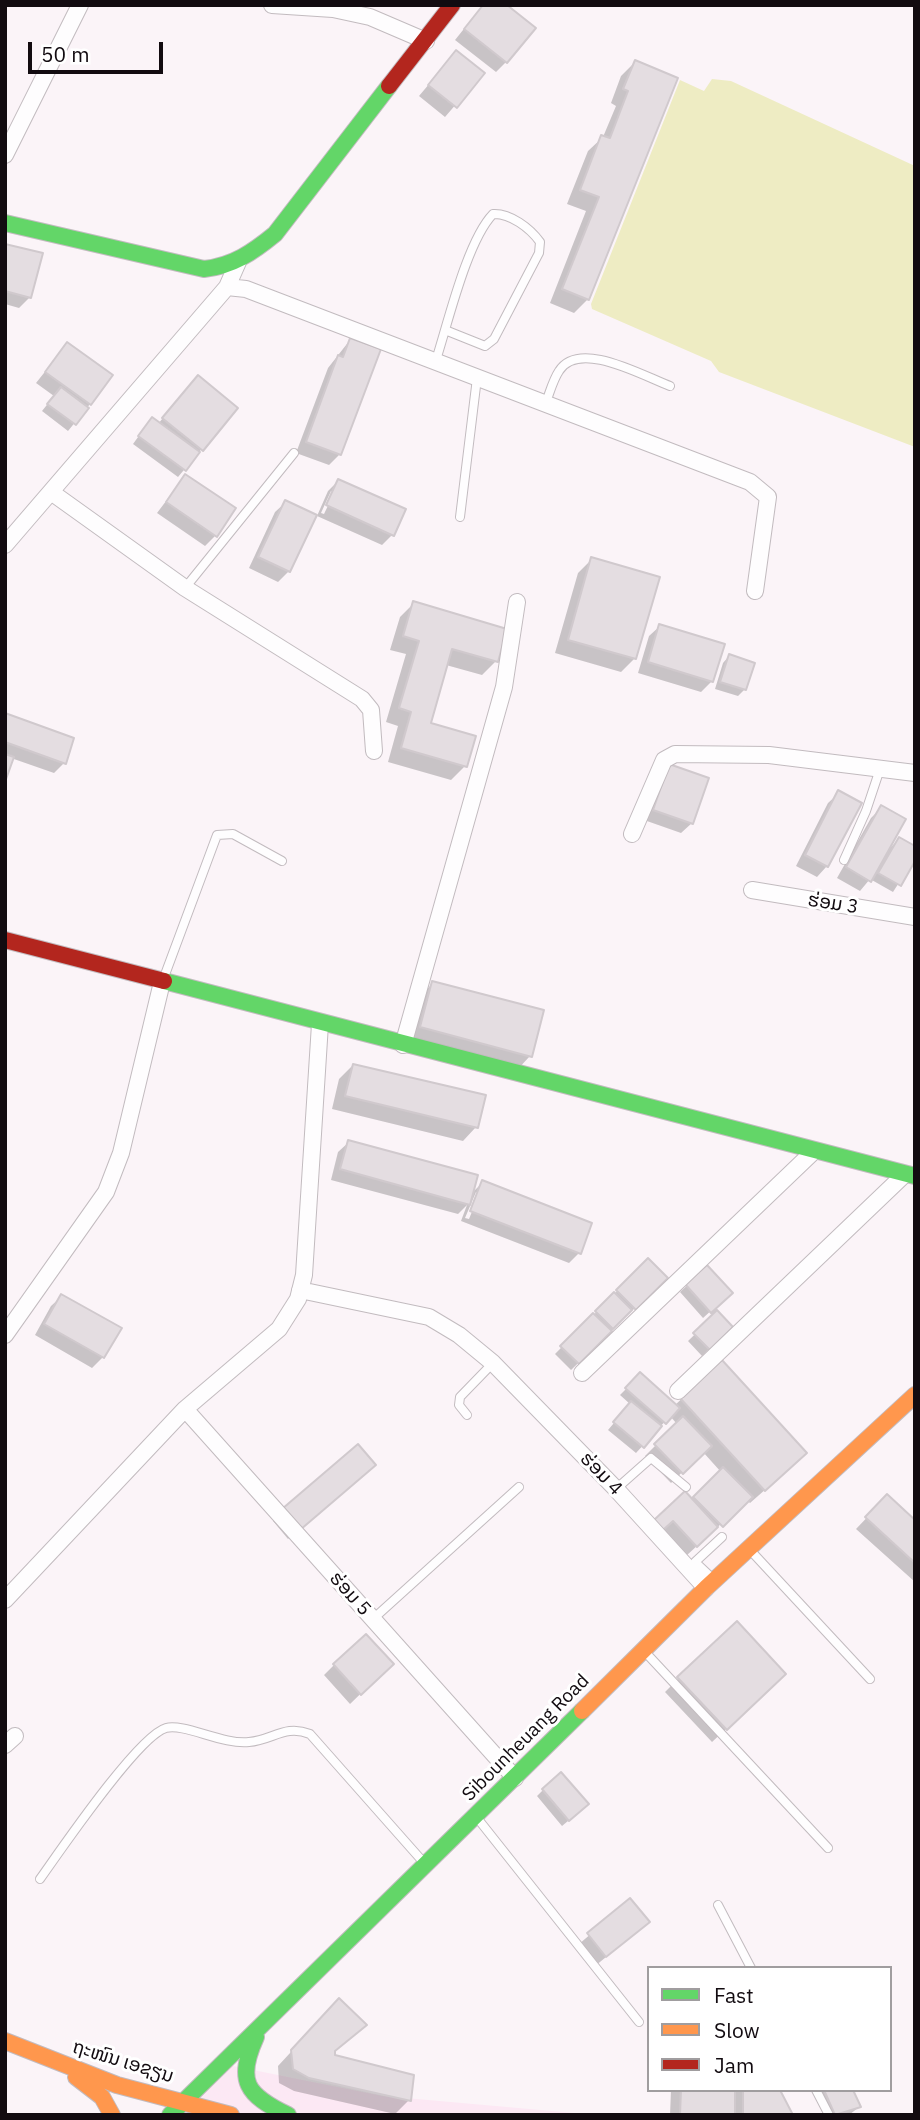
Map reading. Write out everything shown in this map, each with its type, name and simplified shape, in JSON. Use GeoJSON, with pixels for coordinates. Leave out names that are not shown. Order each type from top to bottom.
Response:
{"type":"FeatureCollection","features":[{"type":"Feature","properties":{"kind":"street"},"geometry":{"type":"LineString","coordinates":[[5,155],[80,5]]}},
{"type":"Feature","properties":{"kind":"street"},"geometry":{"type":"LineString","coordinates":[[272,5],[333,9],[370,17],[426,41]]}},
{"type":"Feature","properties":{"kind":"street"},"geometry":{"type":"LineString","coordinates":[[5,223],[204,269],[222,268],[238,262],[275,234],[452,5]]}},
{"type":"Feature","properties":{"kind":"street"},"geometry":{"type":"LineString","coordinates":[[5,545],[227,287],[238,262]]}},
{"type":"Feature","properties":{"kind":"street"},"geometry":{"type":"LineString","coordinates":[[227,287],[246,289],[478,375],[760,488],[768,497],[755,591]]}},
{"type":"Feature","properties":{"kind":"street"},"geometry":{"type":"LineString","coordinates":[[51,492],[185,588],[362,699],[371,710],[374,751]]}},
{"type":"Feature","properties":{"kind":"street"},"geometry":{"type":"LineString","coordinates":[[403,1045],[504,687],[517,603]]}},
{"type":"Feature","properties":{"kind":"street"},"geometry":{"type":"LineString","coordinates":[[632,834],[664,760],[675,754],[769,755],[915,773]]}},
{"type":"Feature","properties":{"kind":"street","name":"ຮ່ອມ 3"},"geometry":{"type":"LineString","coordinates":[[752,890],[915,917]]}},
{"type":"Feature","properties":{"kind":"street"},"geometry":{"type":"LineString","coordinates":[[5,940],[320,1024],[910,1175]]}},
{"type":"Feature","properties":{"kind":"street"},"geometry":{"type":"LineString","coordinates":[[5,1335],[106,1192],[121,1153],[162,982]]}},
{"type":"Feature","properties":{"kind":"street"},"geometry":{"type":"LineString","coordinates":[[5,1600],[185,1409],[279,1329],[300,1290],[320,1024]]}},
{"type":"Feature","properties":{"kind":"street"},"geometry":{"type":"LineString","coordinates":[[582,1373],[813,1152]]}},
{"type":"Feature","properties":{"kind":"street"},"geometry":{"type":"LineString","coordinates":[[678,1391],[910,1175]]}},
{"type":"Feature","properties":{"kind":"street","name":"ຮ່ອມ 4"},"geometry":{"type":"LineString","coordinates":[[300,1290],[429,1317],[459,1335],[493,1363],[710,1584]]}},
{"type":"Feature","properties":{"kind":"street","name":"Sibounheuang Road"},"geometry":{"type":"LineString","coordinates":[[170,2115],[427,1866],[710,1584],[915,1395]]}},
{"type":"Feature","properties":{"kind":"street","name":"ຮ່ອມ 5"},"geometry":{"type":"LineString","coordinates":[[185,1409],[515,1778]]}},
{"type":"Feature","properties":{"kind":"street"},"geometry":{"type":"LineString","coordinates":[[261,2028],[246,2058],[243,2073],[246,2087],[257,2099],[288,2115]]}},
{"type":"Feature","properties":{"kind":"street","name":"ຖະໜົນ ເອຊຽນ"},"geometry":{"type":"LineString","coordinates":[[5,2041],[117,2085],[231,2115]]}},
{"type":"Feature","properties":{"kind":"street"},"geometry":{"type":"LineString","coordinates":[[46,2059],[84,2082],[102,2097],[112,2115]]}},
{"type":"Feature","properties":{"kind":"lane"},"geometry":{"type":"LineString","coordinates":[[436,360],[445,330],[485,222],[493,214],[503,213],[533,232],[540,242],[538,253],[494,339],[485,346],[445,330]]}},
{"type":"Feature","properties":{"kind":"lane"},"geometry":{"type":"LineString","coordinates":[[545,402],[560,369],[573,360],[591,356],[670,386]]}},
{"type":"Feature","properties":{"kind":"lane"},"geometry":{"type":"LineString","coordinates":[[460,517],[478,375]]}},
{"type":"Feature","properties":{"kind":"lane"},"geometry":{"type":"LineString","coordinates":[[185,588],[294,453]]}},
{"type":"Feature","properties":{"kind":"lane"},"geometry":{"type":"LineString","coordinates":[[844,860],[866,811],[880,769]]}},
{"type":"Feature","properties":{"kind":"lane"},"geometry":{"type":"LineString","coordinates":[[162,982],[217,835],[233,834],[282,861]]}},
{"type":"Feature","properties":{"kind":"lane"},"geometry":{"type":"LineString","coordinates":[[467,1415],[459,1405],[460,1397],[493,1363]]}},
{"type":"Feature","properties":{"kind":"lane"},"geometry":{"type":"LineString","coordinates":[[616,1489],[652,1458],[686,1487]]}},
{"type":"Feature","properties":{"kind":"lane"},"geometry":{"type":"LineString","coordinates":[[373,1619],[520,1487]]}},
{"type":"Feature","properties":{"kind":"lane"},"geometry":{"type":"LineString","coordinates":[[710,1584],[695,1562],[722,1537]]}},
{"type":"Feature","properties":{"kind":"lane"},"geometry":{"type":"LineString","coordinates":[[749,1549],[870,1679]]}},
{"type":"Feature","properties":{"kind":"lane"},"geometry":{"type":"LineString","coordinates":[[642,1650],[828,1848]]}},
{"type":"Feature","properties":{"kind":"lane"},"geometry":{"type":"LineString","coordinates":[[40,1879],[139,1750],[164,1728],[182,1727],[209,1738],[250,1742],[283,1730],[297,1729],[310,1734],[427,1866]]}},
{"type":"Feature","properties":{"kind":"lane"},"geometry":{"type":"LineString","coordinates":[[476,1817],[639,2022]]}},
{"type":"Feature","properties":{"kind":"lane"},"geometry":{"type":"LineString","coordinates":[[718,1905],[750,1966]]}},
{"type":"Feature","properties":{"kind":"lane"},"geometry":{"type":"LineString","coordinates":[[817,2092],[829,2115]]}},
{"type":"Feature","properties":{"kind":"shaded area"},"geometry":{"type":"Polygon","coordinates":[[[712,79],[731,81],[915,166],[915,447],[719,372],[711,361],[592,309],[591,304],[680,80],[704,91],[712,79]]]}},
{"type":"Feature","properties":{"kind":"shaded area"},"geometry":{"type":"Polygon","coordinates":[[[223,2064],[383,2096],[597,2115],[168,2115],[223,2064]]]}},
{"type":"Feature","properties":{"kind":"building"},"geometry":{"type":"Polygon","coordinates":[[[483,5],[507,5],[536,28],[507,63],[464,29],[483,5]]]}},
{"type":"Feature","properties":{"kind":"building"},"geometry":{"type":"Polygon","coordinates":[[[456,50],[485,73],[457,108],[428,85],[456,50]]]}},
{"type":"Feature","properties":{"kind":"building"},"geometry":{"type":"Polygon","coordinates":[[[635,60],[678,78],[589,300],[562,289],[599,197],[580,190],[601,135],[610,138],[628,91],[623,89],[635,60]]]}},
{"type":"Feature","properties":{"kind":"building"},"geometry":{"type":"Polygon","coordinates":[[[5,244],[43,253],[31,298],[5,291],[5,244]]]}},
{"type":"Feature","properties":{"kind":"building"},"geometry":{"type":"Polygon","coordinates":[[[350,338],[381,349],[341,455],[306,442],[338,355],[343,357],[350,338]]]}},
{"type":"Feature","properties":{"kind":"building"},"geometry":{"type":"Polygon","coordinates":[[[67,342],[113,375],[91,405],[45,372],[67,342]]]}},
{"type":"Feature","properties":{"kind":"building"},"geometry":{"type":"Polygon","coordinates":[[[198,375],[238,408],[203,451],[162,418],[198,375]]]}},
{"type":"Feature","properties":{"kind":"building"},"geometry":{"type":"Polygon","coordinates":[[[61,387],[89,408],[76,425],[47,404],[61,387]]]}},
{"type":"Feature","properties":{"kind":"building"},"geometry":{"type":"Polygon","coordinates":[[[152,417],[200,452],[186,471],[138,436],[152,417]]]}},
{"type":"Feature","properties":{"kind":"building"},"geometry":{"type":"Polygon","coordinates":[[[185,474],[236,508],[217,537],[166,502],[185,474]]]}},
{"type":"Feature","properties":{"kind":"building"},"geometry":{"type":"Polygon","coordinates":[[[338,479],[406,509],[394,536],[326,505],[338,479]]]}},
{"type":"Feature","properties":{"kind":"building"},"geometry":{"type":"Polygon","coordinates":[[[285,500],[317,515],[290,572],[258,557],[285,500]]]}},
{"type":"Feature","properties":{"kind":"building"},"geometry":{"type":"Polygon","coordinates":[[[591,557],[660,577],[636,659],[568,640],[591,557]]]}},
{"type":"Feature","properties":{"kind":"building"},"geometry":{"type":"Polygon","coordinates":[[[413,601],[507,629],[498,662],[452,649],[431,723],[476,736],[467,767],[401,748],[411,712],[399,708],[419,641],[403,636],[413,601]]]}},
{"type":"Feature","properties":{"kind":"building"},"geometry":{"type":"Polygon","coordinates":[[[659,624],[725,644],[713,682],[648,662],[659,624]]]}},
{"type":"Feature","properties":{"kind":"building"},"geometry":{"type":"Polygon","coordinates":[[[729,654],[755,663],[746,690],[720,682],[729,654]]]}},
{"type":"Feature","properties":{"kind":"building"},"geometry":{"type":"Polygon","coordinates":[[[5,713],[74,738],[66,764],[5,742],[5,713]]]}},
{"type":"Feature","properties":{"kind":"building"},"geometry":{"type":"Polygon","coordinates":[[[5,754],[14,757],[5,782],[5,754]]]}},
{"type":"Feature","properties":{"kind":"building"},"geometry":{"type":"Polygon","coordinates":[[[669,764],[709,778],[693,824],[653,810],[669,764]]]}},
{"type":"Feature","properties":{"kind":"building"},"geometry":{"type":"Polygon","coordinates":[[[838,790],[862,803],[828,867],[805,855],[838,790]]]}},
{"type":"Feature","properties":{"kind":"building"},"geometry":{"type":"Polygon","coordinates":[[[881,805],[906,819],[871,882],[846,867],[881,805]]]}},
{"type":"Feature","properties":{"kind":"building"},"geometry":{"type":"Polygon","coordinates":[[[899,837],[915,846],[915,861],[901,886],[878,873],[899,837]]]}},
{"type":"Feature","properties":{"kind":"building"},"geometry":{"type":"Polygon","coordinates":[[[432,981],[544,1010],[532,1057],[420,1027],[432,981]]]}},
{"type":"Feature","properties":{"kind":"building"},"geometry":{"type":"Polygon","coordinates":[[[353,1064],[486,1095],[478,1128],[345,1096],[353,1064]]]}},
{"type":"Feature","properties":{"kind":"building"},"geometry":{"type":"Polygon","coordinates":[[[348,1140],[478,1175],[470,1205],[340,1169],[348,1140]]]}},
{"type":"Feature","properties":{"kind":"building"},"geometry":{"type":"Polygon","coordinates":[[[482,1180],[592,1223],[581,1254],[470,1211],[482,1180]]]}},
{"type":"Feature","properties":{"kind":"building"},"geometry":{"type":"Polygon","coordinates":[[[648,1258],[668,1278],[636,1310],[616,1290],[648,1258]]]}},
{"type":"Feature","properties":{"kind":"building"},"geometry":{"type":"Polygon","coordinates":[[[707,1265],[733,1293],[711,1313],[685,1284],[707,1265]]]}},
{"type":"Feature","properties":{"kind":"building"},"geometry":{"type":"Polygon","coordinates":[[[614,1292],[632,1310],[613,1329],[595,1311],[614,1292]]]}},
{"type":"Feature","properties":{"kind":"building"},"geometry":{"type":"Polygon","coordinates":[[[61,1294],[122,1328],[104,1358],[44,1324],[61,1294]]]}},
{"type":"Feature","properties":{"kind":"building"},"geometry":{"type":"Polygon","coordinates":[[[717,1310],[733,1327],[710,1350],[693,1333],[717,1310]]]}},
{"type":"Feature","properties":{"kind":"building"},"geometry":{"type":"Polygon","coordinates":[[[593,1313],[612,1331],[579,1364],[560,1346],[593,1313]]]}},
{"type":"Feature","properties":{"kind":"building"},"geometry":{"type":"Polygon","coordinates":[[[722,1360],[807,1453],[765,1491],[680,1398],[722,1360]]]}},
{"type":"Feature","properties":{"kind":"building"},"geometry":{"type":"Polygon","coordinates":[[[640,1372],[680,1408],[666,1424],[625,1388],[640,1372]]]}},
{"type":"Feature","properties":{"kind":"building"},"geometry":{"type":"Polygon","coordinates":[[[631,1401],[662,1426],[644,1448],[613,1422],[631,1401]]]}},
{"type":"Feature","properties":{"kind":"building"},"geometry":{"type":"Polygon","coordinates":[[[683,1416],[712,1446],[683,1474],[654,1444],[683,1416]]]}},
{"type":"Feature","properties":{"kind":"building"},"geometry":{"type":"Polygon","coordinates":[[[358,1444],[376,1465],[300,1530],[282,1509],[358,1444]]]}},
{"type":"Feature","properties":{"kind":"building"},"geometry":{"type":"Polygon","coordinates":[[[723,1467],[753,1497],[723,1527],[693,1497],[723,1467]]]}},
{"type":"Feature","properties":{"kind":"building"},"geometry":{"type":"Polygon","coordinates":[[[685,1491],[718,1527],[697,1547],[673,1521],[663,1530],[654,1520],[685,1491]]]}},
{"type":"Feature","properties":{"kind":"building"},"geometry":{"type":"Polygon","coordinates":[[[887,1494],[915,1520],[915,1563],[865,1517],[887,1494]]]}},
{"type":"Feature","properties":{"kind":"building"},"geometry":{"type":"Polygon","coordinates":[[[737,1621],[786,1674],[727,1730],[677,1677],[737,1621]]]}},
{"type":"Feature","properties":{"kind":"building"},"geometry":{"type":"Polygon","coordinates":[[[366,1634],[394,1664],[361,1695],[333,1664],[366,1634]]]}},
{"type":"Feature","properties":{"kind":"building"},"geometry":{"type":"Polygon","coordinates":[[[561,1772],[589,1804],[569,1821],[542,1789],[561,1772]]]}},
{"type":"Feature","properties":{"kind":"building"},"geometry":{"type":"Polygon","coordinates":[[[630,1898],[650,1922],[606,1957],[587,1933],[630,1898]]]}},
{"type":"Feature","properties":{"kind":"building"},"geometry":{"type":"Polygon","coordinates":[[[339,1998],[367,2025],[335,2051],[335,2055],[414,2075],[411,2101],[309,2078],[293,2069],[291,2050],[339,1998]]]}},
{"type":"Feature","properties":{"kind":"building"},"geometry":{"type":"Polygon","coordinates":[[[681,2092],[735,2092],[735,2115],[680,2115],[681,2092]]]}},
{"type":"Feature","properties":{"kind":"building"},"geometry":{"type":"Polygon","coordinates":[[[743,2092],[781,2092],[793,2115],[743,2115],[743,2092]]]}},
{"type":"Feature","properties":{"kind":"building"},"geometry":{"type":"Polygon","coordinates":[[[825,2092],[854,2092],[861,2107],[835,2115],[825,2092]]]}},
{"type":"Feature","properties":{"kind":"traffic: fast"},"geometry":{"type":"LineString","coordinates":[[5,223],[204,269],[224,265],[251,252],[275,234],[389,86]]}},
{"type":"Feature","properties":{"kind":"traffic: fast"},"geometry":{"type":"LineString","coordinates":[[164,981],[915,1176]]}},
{"type":"Feature","properties":{"kind":"traffic: fast"},"geometry":{"type":"LineString","coordinates":[[170,2115],[582,1711]]}},
{"type":"Feature","properties":{"kind":"traffic: fast"},"geometry":{"type":"LineString","coordinates":[[256,2037],[247,2065],[249,2085],[262,2101],[288,2115]]}},
{"type":"Feature","properties":{"kind":"traffic: slow"},"geometry":{"type":"LineString","coordinates":[[582,1711],[706,1588],[915,1395]]}},
{"type":"Feature","properties":{"kind":"traffic: slow"},"geometry":{"type":"LineString","coordinates":[[5,2041],[117,2085],[231,2115]]}},
{"type":"Feature","properties":{"kind":"traffic: slow"},"geometry":{"type":"LineString","coordinates":[[76,2077],[102,2097],[112,2115]]}},
{"type":"Feature","properties":{"kind":"traffic: jam"},"geometry":{"type":"LineString","coordinates":[[389,86],[452,5]]}},
{"type":"Feature","properties":{"kind":"traffic: jam"},"geometry":{"type":"LineString","coordinates":[[5,940],[164,981]]}}]}
